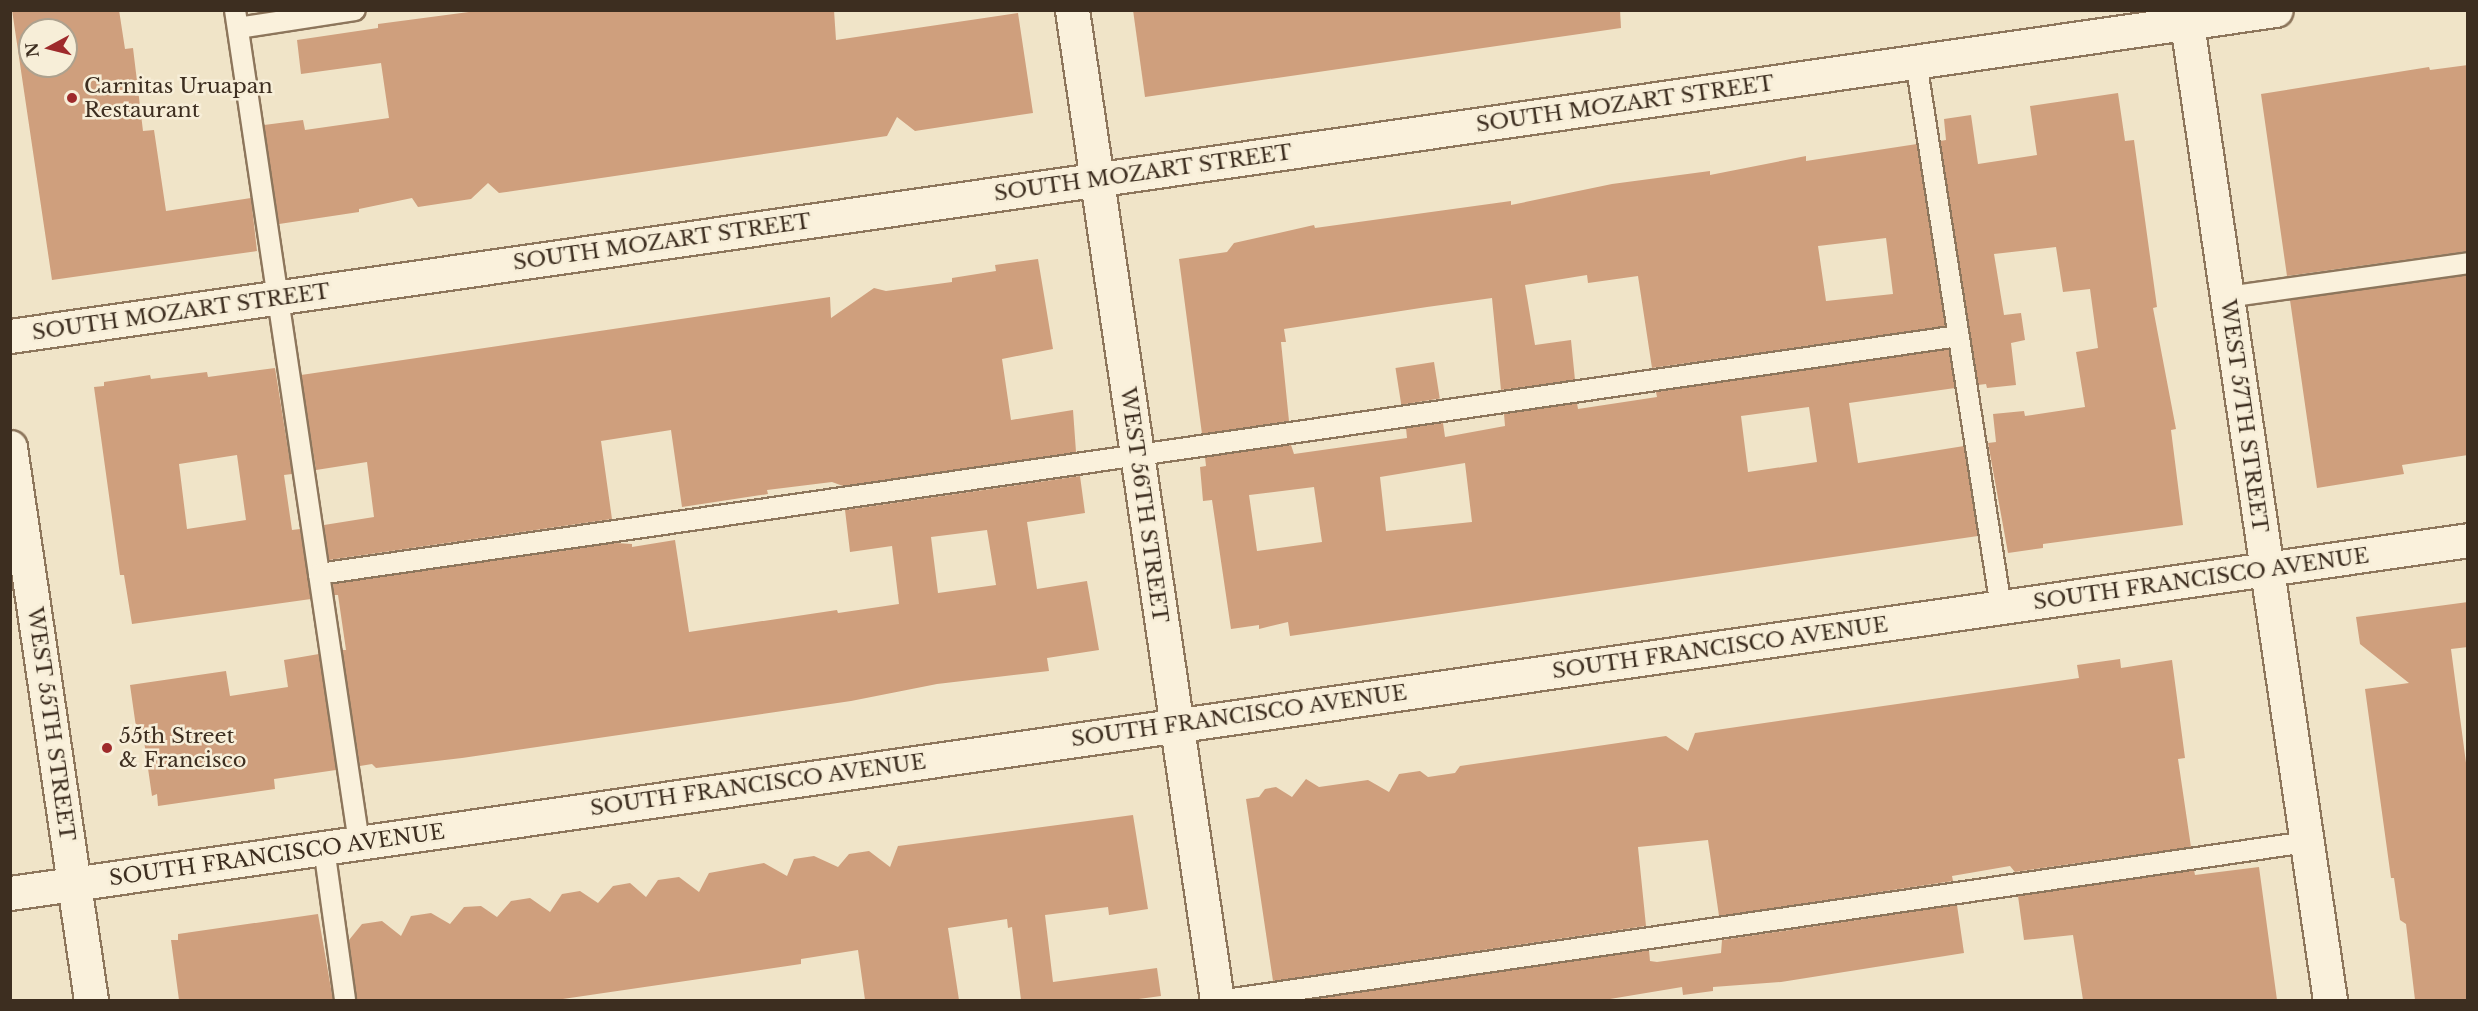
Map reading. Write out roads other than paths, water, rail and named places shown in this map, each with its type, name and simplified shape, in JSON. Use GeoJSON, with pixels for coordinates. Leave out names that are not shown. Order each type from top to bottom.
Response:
{"type":"FeatureCollection","features":[{"type":"Feature","properties":{"kind":"street","name":"WEST 56TH STREET"},"geometry":{"type":"LineString","coordinates":[[1072,10],[1217,1000]]}},
{"type":"Feature","properties":{"kind":"street","name":"SOUTH MOZART STREET"},"geometry":{"type":"LineString","coordinates":[[10,336],[1916,62],[2186,17],[2277,10]]}},
{"type":"Feature","properties":{"kind":"street","name":"WEST 57TH STREET"},"geometry":{"type":"LineString","coordinates":[[2186,17],[2330,1000]]}},
{"type":"Feature","properties":{"kind":"street","name":"WEST 55TH STREET"},"geometry":{"type":"LineString","coordinates":[[10,447],[92,1000]]}},
{"type":"Feature","properties":{"kind":"street","name":"SOUTH FRANCISCO AVENUE"},"geometry":{"type":"LineString","coordinates":[[10,893],[2468,540]]}},
{"type":"Feature","properties":{"kind":"lane"},"geometry":{"type":"LineString","coordinates":[[355,10],[236,19],[358,843]]}},
{"type":"Feature","properties":{"kind":"lane"},"geometry":{"type":"LineString","coordinates":[[1916,62],[2001,607]]}},
{"type":"Feature","properties":{"kind":"lane"},"geometry":{"type":"LineString","coordinates":[[2227,297],[2468,263]]}},
{"type":"Feature","properties":{"kind":"lane"},"geometry":{"type":"LineString","coordinates":[[319,574],[1138,458],[1958,336]]}},
{"type":"Feature","properties":{"kind":"lane"},"geometry":{"type":"LineString","coordinates":[[1226,1000],[2306,842]]}},
{"type":"Feature","properties":{"kind":"lane"},"geometry":{"type":"LineString","coordinates":[[324,848],[345,1000]]}},
{"type":"Feature","properties":{"kind":"place","name":"Carnitas Uruapan Restaurant"},"geometry":{"type":"Point","coordinates":[72,98]}},
{"type":"Feature","properties":{"kind":"place","name":"55th Street & Francisco"},"geometry":{"type":"Point","coordinates":[107,748]}}]}
